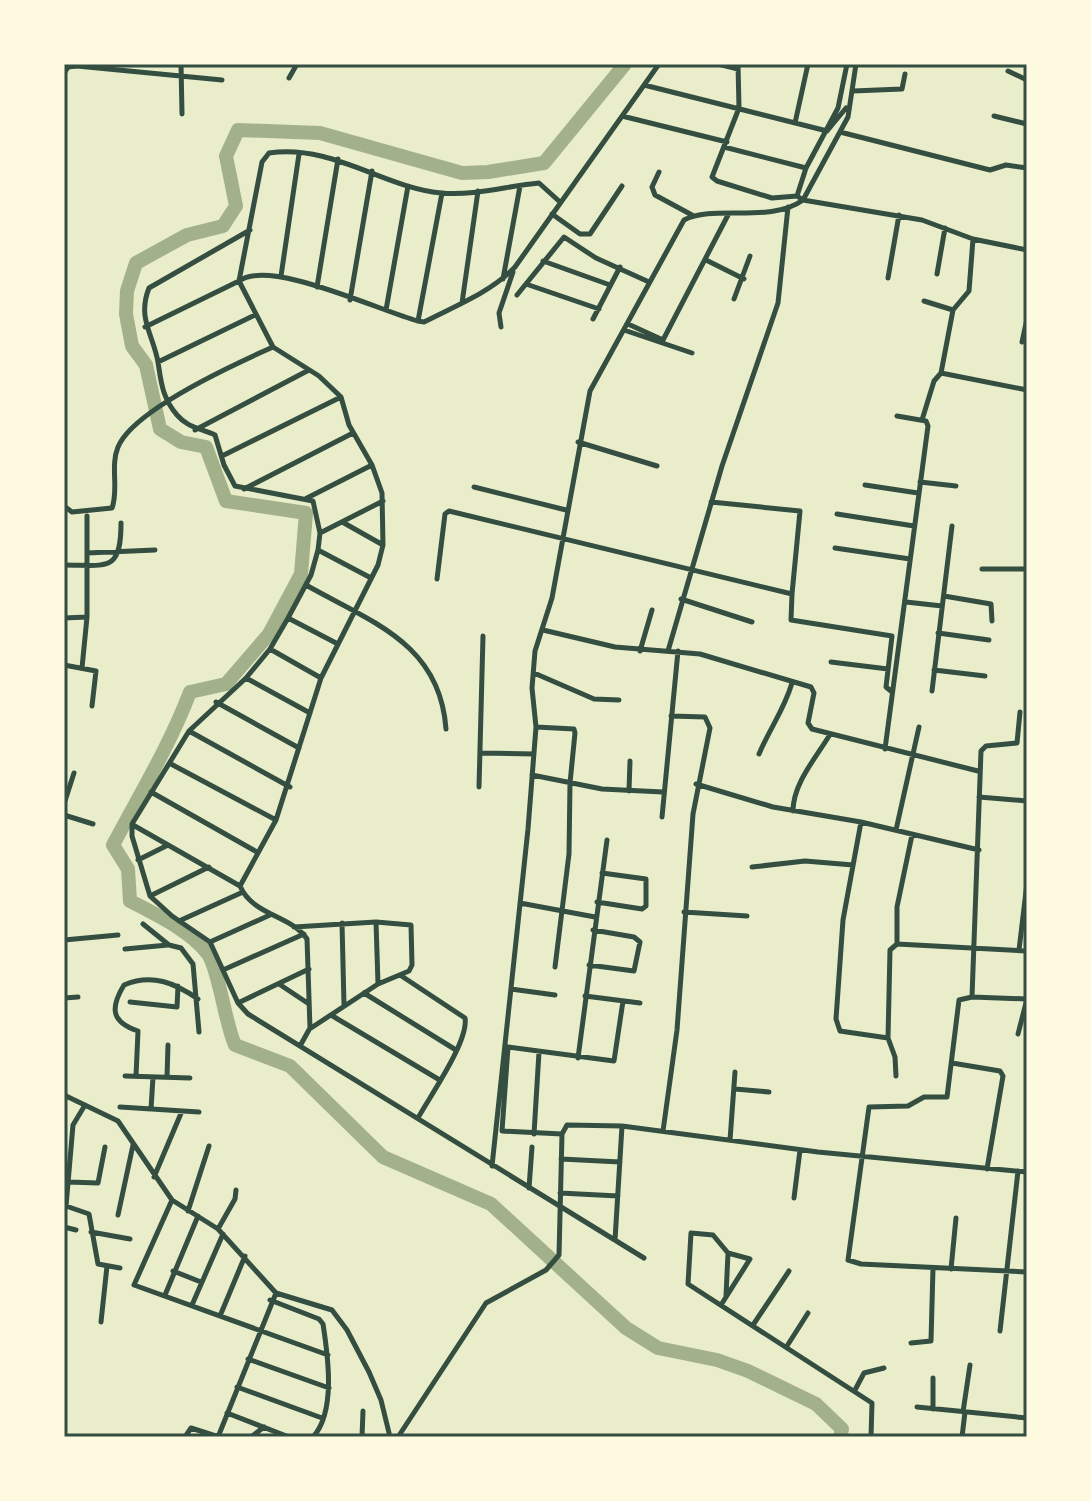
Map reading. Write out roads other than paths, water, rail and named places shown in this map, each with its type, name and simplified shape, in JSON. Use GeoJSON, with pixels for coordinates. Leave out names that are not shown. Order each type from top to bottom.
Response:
{"type":"FeatureCollection","features":[{"type":"Feature","properties":{"kind":"street"},"geometry":{"type":"LineString","coordinates":[[181,64],[182,114]]}},
{"type":"Feature","properties":{"kind":"street"},"geometry":{"type":"LineString","coordinates":[[289,78],[297,64]]}},
{"type":"Feature","properties":{"kind":"street"},"geometry":{"type":"LineString","coordinates":[[319,64],[348,64]]}},
{"type":"Feature","properties":{"kind":"street"},"geometry":{"type":"LineString","coordinates":[[145,327],[256,273],[281,276],[424,322],[462,303],[503,279],[515,267],[659,64]]}},
{"type":"Feature","properties":{"kind":"street"},"geometry":{"type":"LineString","coordinates":[[718,64],[738,66],[739,108],[712,177],[717,181],[772,198],[797,196],[803,200],[899,215],[973,239],[1027,250]]}},
{"type":"Feature","properties":{"kind":"street"},"geometry":{"type":"LineString","coordinates":[[795,123],[808,64]]}},
{"type":"Feature","properties":{"kind":"street"},"geometry":{"type":"LineString","coordinates":[[797,196],[806,168],[838,108],[847,64]]}},
{"type":"Feature","properties":{"kind":"street"},"geometry":{"type":"LineString","coordinates":[[659,172],[652,187],[655,195],[693,215],[728,215],[788,207],[803,200],[840,132],[853,91],[856,64]]}},
{"type":"Feature","properties":{"kind":"street"},"geometry":{"type":"LineString","coordinates":[[64,73],[68,67],[77,65],[222,80]]}},
{"type":"Feature","properties":{"kind":"street"},"geometry":{"type":"LineString","coordinates":[[1008,71],[1027,80]]}},
{"type":"Feature","properties":{"kind":"street"},"geometry":{"type":"LineString","coordinates":[[853,91],[902,89],[905,74]]}},
{"type":"Feature","properties":{"kind":"street"},"geometry":{"type":"LineString","coordinates":[[644,85],[827,131]]}},
{"type":"Feature","properties":{"kind":"street"},"geometry":{"type":"LineString","coordinates":[[827,131],[845,111],[853,91]]}},
{"type":"Feature","properties":{"kind":"street"},"geometry":{"type":"LineString","coordinates":[[622,116],[806,168]]}},
{"type":"Feature","properties":{"kind":"street"},"geometry":{"type":"LineString","coordinates":[[994,116],[1027,124]]}},
{"type":"Feature","properties":{"kind":"street"},"geometry":{"type":"LineString","coordinates":[[840,132],[990,170],[1010,165],[1027,168]]}},
{"type":"Feature","properties":{"kind":"street"},"geometry":{"type":"LineString","coordinates":[[179,921],[241,889],[290,787],[321,678],[371,578],[383,545],[383,501],[372,465],[353,433],[341,397],[310,369],[273,347],[239,281],[265,155],[274,152],[338,159],[408,186],[442,193],[543,185],[560,202]]}},
{"type":"Feature","properties":{"kind":"street"},"geometry":{"type":"LineString","coordinates":[[281,276],[299,154]]}},
{"type":"Feature","properties":{"kind":"street"},"geometry":{"type":"LineString","coordinates":[[317,287],[338,159]]}},
{"type":"Feature","properties":{"kind":"street"},"geometry":{"type":"LineString","coordinates":[[350,300],[372,171]]}},
{"type":"Feature","properties":{"kind":"street"},"geometry":{"type":"LineString","coordinates":[[386,310],[408,186]]}},
{"type":"Feature","properties":{"kind":"street"},"geometry":{"type":"LineString","coordinates":[[503,279],[520,186]]}},
{"type":"Feature","properties":{"kind":"street"},"geometry":{"type":"LineString","coordinates":[[551,214],[580,234],[590,234],[622,186]]}},
{"type":"Feature","properties":{"kind":"street"},"geometry":{"type":"LineString","coordinates":[[462,303],[478,191]]}},
{"type":"Feature","properties":{"kind":"street"},"geometry":{"type":"LineString","coordinates":[[418,321],[442,193]]}},
{"type":"Feature","properties":{"kind":"street"},"geometry":{"type":"LineString","coordinates":[[668,651],[711,502],[778,303],[788,207]]}},
{"type":"Feature","properties":{"kind":"street"},"geometry":{"type":"LineString","coordinates":[[492,1166],[534,754],[535,651],[543,630],[578,442],[590,391],[676,231],[693,215]]}},
{"type":"Feature","properties":{"kind":"street"},"geometry":{"type":"LineString","coordinates":[[626,327],[663,340],[728,215]]}},
{"type":"Feature","properties":{"kind":"street"},"geometry":{"type":"LineString","coordinates":[[888,278],[899,215]]}},
{"type":"Feature","properties":{"kind":"street"},"geometry":{"type":"LineString","coordinates":[[937,274],[945,228]]}},
{"type":"Feature","properties":{"kind":"street"},"geometry":{"type":"LineString","coordinates":[[250,230],[149,288],[143,310],[145,327],[158,362],[159,383],[168,401],[175,413],[195,430],[215,435],[228,476],[241,490],[307,498],[372,465]]}},
{"type":"Feature","properties":{"kind":"street"},"geometry":{"type":"LineString","coordinates":[[517,295],[564,237],[596,258],[649,282]]}},
{"type":"Feature","properties":{"kind":"street"},"geometry":{"type":"LineString","coordinates":[[922,420],[934,381],[941,373],[953,310],[969,291],[973,239]]}},
{"type":"Feature","properties":{"kind":"street"},"geometry":{"type":"LineString","coordinates":[[734,299],[750,256]]}},
{"type":"Feature","properties":{"kind":"street"},"geometry":{"type":"LineString","coordinates":[[706,260],[744,279]]}},
{"type":"Feature","properties":{"kind":"street"},"geometry":{"type":"LineString","coordinates":[[543,261],[610,285]]}},
{"type":"Feature","properties":{"kind":"street"},"geometry":{"type":"LineString","coordinates":[[501,327],[500,308],[515,267]]}},
{"type":"Feature","properties":{"kind":"street"},"geometry":{"type":"LineString","coordinates":[[593,319],[620,267]]}},
{"type":"Feature","properties":{"kind":"street"},"geometry":{"type":"LineString","coordinates":[[526,284],[599,309]]}},
{"type":"Feature","properties":{"kind":"street"},"geometry":{"type":"LineString","coordinates":[[924,301],[953,310]]}},
{"type":"Feature","properties":{"kind":"street"},"geometry":{"type":"LineString","coordinates":[[158,362],[255,315]]}},
{"type":"Feature","properties":{"kind":"street"},"geometry":{"type":"LineString","coordinates":[[1022,342],[1027,319]]}},
{"type":"Feature","properties":{"kind":"street"},"geometry":{"type":"LineString","coordinates":[[626,327],[692,353]]}},
{"type":"Feature","properties":{"kind":"street"},"geometry":{"type":"LineString","coordinates":[[64,506],[72,512],[112,508],[117,449],[146,417],[168,401],[273,347]]}},
{"type":"Feature","properties":{"kind":"street"},"geometry":{"type":"LineString","coordinates":[[195,430],[310,369]]}},
{"type":"Feature","properties":{"kind":"street"},"geometry":{"type":"LineString","coordinates":[[941,373],[1027,390]]}},
{"type":"Feature","properties":{"kind":"street"},"geometry":{"type":"LineString","coordinates":[[222,456],[341,397]]}},
{"type":"Feature","properties":{"kind":"street"},"geometry":{"type":"LineString","coordinates":[[885,749],[928,426],[922,420],[897,416]]}},
{"type":"Feature","properties":{"kind":"street"},"geometry":{"type":"LineString","coordinates":[[241,490],[353,433]]}},
{"type":"Feature","properties":{"kind":"street"},"geometry":{"type":"LineString","coordinates":[[578,442],[657,466]]}},
{"type":"Feature","properties":{"kind":"street"},"geometry":{"type":"LineString","coordinates":[[920,482],[956,486]]}},
{"type":"Feature","properties":{"kind":"street"},"geometry":{"type":"LineString","coordinates":[[865,485],[918,493]]}},
{"type":"Feature","properties":{"kind":"street"},"geometry":{"type":"LineString","coordinates":[[474,487],[567,510]]}},
{"type":"Feature","properties":{"kind":"street"},"geometry":{"type":"LineString","coordinates":[[307,498],[317,507],[320,533],[318,550],[306,585],[270,649],[246,678],[216,702],[189,731],[132,824],[138,860],[150,896],[210,942],[238,1003],[248,1014],[644,1258]]}},
{"type":"Feature","properties":{"kind":"street"},"geometry":{"type":"LineString","coordinates":[[320,533],[383,501]]}},
{"type":"Feature","properties":{"kind":"street"},"geometry":{"type":"LineString","coordinates":[[711,502],[800,511],[791,620],[892,636],[886,687],[892,692]]}},
{"type":"Feature","properties":{"kind":"street"},"geometry":{"type":"LineString","coordinates":[[437,579],[445,514],[449,511],[561,541],[792,594]]}},
{"type":"Feature","properties":{"kind":"street"},"geometry":{"type":"LineString","coordinates":[[837,514],[914,526]]}},
{"type":"Feature","properties":{"kind":"street"},"geometry":{"type":"LineString","coordinates":[[82,668],[87,617],[87,516]]}},
{"type":"Feature","properties":{"kind":"street"},"geometry":{"type":"LineString","coordinates":[[64,565],[110,563],[121,551],[121,523]]}},
{"type":"Feature","properties":{"kind":"street"},"geometry":{"type":"LineString","coordinates":[[344,523],[383,545]]}},
{"type":"Feature","properties":{"kind":"street"},"geometry":{"type":"LineString","coordinates":[[932,691],[952,526]]}},
{"type":"Feature","properties":{"kind":"street"},"geometry":{"type":"LineString","coordinates":[[835,548],[910,559]]}},
{"type":"Feature","properties":{"kind":"street"},"geometry":{"type":"LineString","coordinates":[[87,553],[155,550]]}},
{"type":"Feature","properties":{"kind":"street"},"geometry":{"type":"LineString","coordinates":[[318,550],[371,578]]}},
{"type":"Feature","properties":{"kind":"street"},"geometry":{"type":"LineString","coordinates":[[982,569],[1027,569]]}},
{"type":"Feature","properties":{"kind":"street"},"geometry":{"type":"LineString","coordinates":[[306,585],[382,626],[419,657],[438,689],[446,729]]}},
{"type":"Feature","properties":{"kind":"street"},"geometry":{"type":"LineString","coordinates":[[944,596],[993,605],[992,621]]}},
{"type":"Feature","properties":{"kind":"street"},"geometry":{"type":"LineString","coordinates":[[681,599],[752,622]]}},
{"type":"Feature","properties":{"kind":"street"},"geometry":{"type":"LineString","coordinates":[[906,602],[942,606]]}},
{"type":"Feature","properties":{"kind":"street"},"geometry":{"type":"LineString","coordinates":[[640,651],[652,610]]}},
{"type":"Feature","properties":{"kind":"street"},"geometry":{"type":"LineString","coordinates":[[64,618],[87,617]]}},
{"type":"Feature","properties":{"kind":"street"},"geometry":{"type":"LineString","coordinates":[[288,618],[336,643]]}},
{"type":"Feature","properties":{"kind":"street"},"geometry":{"type":"LineString","coordinates":[[543,630],[640,651],[678,651],[745,666],[813,688],[808,723],[829,736],[978,771]]}},
{"type":"Feature","properties":{"kind":"street"},"geometry":{"type":"LineString","coordinates":[[938,633],[989,640]]}},
{"type":"Feature","properties":{"kind":"street"},"geometry":{"type":"LineString","coordinates":[[479,787],[483,636]]}},
{"type":"Feature","properties":{"kind":"street"},"geometry":{"type":"LineString","coordinates":[[270,649],[321,678]]}},
{"type":"Feature","properties":{"kind":"street"},"geometry":{"type":"LineString","coordinates":[[662,817],[678,651]]}},
{"type":"Feature","properties":{"kind":"street"},"geometry":{"type":"LineString","coordinates":[[831,662],[888,669]]}},
{"type":"Feature","properties":{"kind":"street"},"geometry":{"type":"LineString","coordinates":[[64,665],[96,672],[92,706]]}},
{"type":"Feature","properties":{"kind":"street"},"geometry":{"type":"LineString","coordinates":[[934,670],[985,676]]}},
{"type":"Feature","properties":{"kind":"street"},"geometry":{"type":"LineString","coordinates":[[534,673],[594,699],[619,700]]}},
{"type":"Feature","properties":{"kind":"street"},"geometry":{"type":"LineString","coordinates":[[246,678],[310,713]]}},
{"type":"Feature","properties":{"kind":"street"},"geometry":{"type":"LineString","coordinates":[[759,754],[772,723],[784,710],[792,683]]}},
{"type":"Feature","properties":{"kind":"street"},"geometry":{"type":"LineString","coordinates":[[216,702],[299,748]]}},
{"type":"Feature","properties":{"kind":"street"},"geometry":{"type":"LineString","coordinates":[[972,997],[979,850],[978,771],[983,748],[1017,743],[1020,712]]}},
{"type":"Feature","properties":{"kind":"street"},"geometry":{"type":"LineString","coordinates":[[663,1131],[677,1030],[696,784],[709,721],[705,717],[671,716]]}},
{"type":"Feature","properties":{"kind":"street"},"geometry":{"type":"LineString","coordinates":[[536,727],[575,731],[570,783],[569,854],[555,967]]}},
{"type":"Feature","properties":{"kind":"street"},"geometry":{"type":"LineString","coordinates":[[896,830],[910,756],[919,727]]}},
{"type":"Feature","properties":{"kind":"street"},"geometry":{"type":"LineString","coordinates":[[189,731],[290,787]]}},
{"type":"Feature","properties":{"kind":"street"},"geometry":{"type":"LineString","coordinates":[[793,811],[794,790],[806,776],[829,736]]}},
{"type":"Feature","properties":{"kind":"street"},"geometry":{"type":"LineString","coordinates":[[482,753],[534,754]]}},
{"type":"Feature","properties":{"kind":"street"},"geometry":{"type":"LineString","coordinates":[[629,791],[630,761]]}},
{"type":"Feature","properties":{"kind":"street"},"geometry":{"type":"LineString","coordinates":[[171,764],[276,820]]}},
{"type":"Feature","properties":{"kind":"street"},"geometry":{"type":"LineString","coordinates":[[64,804],[74,773]]}},
{"type":"Feature","properties":{"kind":"street"},"geometry":{"type":"LineString","coordinates":[[532,775],[629,791],[663,792]]}},
{"type":"Feature","properties":{"kind":"street"},"geometry":{"type":"LineString","coordinates":[[696,784],[793,811],[861,822],[979,850]]}},
{"type":"Feature","properties":{"kind":"street"},"geometry":{"type":"LineString","coordinates":[[151,792],[257,852]]}},
{"type":"Feature","properties":{"kind":"street"},"geometry":{"type":"LineString","coordinates":[[979,797],[1027,801]]}},
{"type":"Feature","properties":{"kind":"street"},"geometry":{"type":"LineString","coordinates":[[64,815],[93,824]]}},
{"type":"Feature","properties":{"kind":"street"},"geometry":{"type":"LineString","coordinates":[[861,822],[843,920],[836,1027],[854,1034],[888,1038]]}},
{"type":"Feature","properties":{"kind":"street"},"geometry":{"type":"LineString","coordinates":[[132,824],[209,867],[241,889],[270,915],[304,934],[309,969],[310,1028]]}},
{"type":"Feature","properties":{"kind":"street"},"geometry":{"type":"LineString","coordinates":[[897,944],[897,907],[912,835]]}},
{"type":"Feature","properties":{"kind":"street"},"geometry":{"type":"LineString","coordinates":[[578,1058],[607,840]]}},
{"type":"Feature","properties":{"kind":"street"},"geometry":{"type":"LineString","coordinates":[[138,860],[168,845]]}},
{"type":"Feature","properties":{"kind":"street"},"geometry":{"type":"LineString","coordinates":[[752,867],[805,861],[853,865]]}},
{"type":"Feature","properties":{"kind":"street"},"geometry":{"type":"LineString","coordinates":[[150,896],[209,867]]}},
{"type":"Feature","properties":{"kind":"street"},"geometry":{"type":"LineString","coordinates":[[597,902],[642,909],[646,906],[646,879],[602,873]]}},
{"type":"Feature","properties":{"kind":"street"},"geometry":{"type":"LineString","coordinates":[[1019,950],[1027,883]]}},
{"type":"Feature","properties":{"kind":"street"},"geometry":{"type":"LineString","coordinates":[[520,903],[595,917]]}},
{"type":"Feature","properties":{"kind":"street"},"geometry":{"type":"LineString","coordinates":[[684,912],[747,916]]}},
{"type":"Feature","properties":{"kind":"street"},"geometry":{"type":"LineString","coordinates":[[210,942],[270,915]]}},
{"type":"Feature","properties":{"kind":"street"},"geometry":{"type":"LineString","coordinates":[[376,922],[378,984]]}},
{"type":"Feature","properties":{"kind":"street"},"geometry":{"type":"LineString","coordinates":[[342,923],[344,1004]]}},
{"type":"Feature","properties":{"kind":"street"},"geometry":{"type":"LineString","coordinates":[[294,927],[408,923],[411,968],[344,1004],[310,1028],[300,1046]]}},
{"type":"Feature","properties":{"kind":"street"},"geometry":{"type":"LineString","coordinates":[[143,924],[169,945]]}},
{"type":"Feature","properties":{"kind":"street"},"geometry":{"type":"LineString","coordinates":[[589,965],[634,971],[640,942],[634,937],[593,930]]}},
{"type":"Feature","properties":{"kind":"street"},"geometry":{"type":"LineString","coordinates":[[223,970],[304,934]]}},
{"type":"Feature","properties":{"kind":"street"},"geometry":{"type":"LineString","coordinates":[[64,940],[118,935]]}},
{"type":"Feature","properties":{"kind":"street"},"geometry":{"type":"LineString","coordinates":[[896,1076],[895,1057],[888,1038],[890,950],[897,944],[1027,951]]}},
{"type":"Feature","properties":{"kind":"street"},"geometry":{"type":"LineString","coordinates":[[125,949],[169,945],[181,948],[193,964],[199,1032]]}},
{"type":"Feature","properties":{"kind":"street"},"geometry":{"type":"LineString","coordinates":[[238,1003],[309,969]]}},
{"type":"Feature","properties":{"kind":"street"},"geometry":{"type":"LineString","coordinates":[[399,975],[465,1018],[466,1028],[456,1050],[418,1119]]}},
{"type":"Feature","properties":{"kind":"street"},"geometry":{"type":"LineString","coordinates":[[136,1076],[138,1031],[116,1021],[117,997],[124,985],[134,981],[162,980],[198,999]]}},
{"type":"Feature","properties":{"kind":"street"},"geometry":{"type":"LineString","coordinates":[[278,983],[309,1004]]}},
{"type":"Feature","properties":{"kind":"street"},"geometry":{"type":"LineString","coordinates":[[130,1002],[177,1007],[178,986]]}},
{"type":"Feature","properties":{"kind":"street"},"geometry":{"type":"LineString","coordinates":[[511,989],[555,995]]}},
{"type":"Feature","properties":{"kind":"street"},"geometry":{"type":"LineString","coordinates":[[364,993],[456,1050]]}},
{"type":"Feature","properties":{"kind":"street"},"geometry":{"type":"LineString","coordinates":[[585,996],[640,1003]]}},
{"type":"Feature","properties":{"kind":"street"},"geometry":{"type":"LineString","coordinates":[[64,998],[78,997]]}},
{"type":"Feature","properties":{"kind":"street"},"geometry":{"type":"LineString","coordinates":[[1018,1034],[1027,999],[972,997],[956,1004],[946,1097],[924,1097],[908,1106],[869,1107],[849,1262],[1027,1272]]}},
{"type":"Feature","properties":{"kind":"street"},"geometry":{"type":"LineString","coordinates":[[562,1134],[502,1131],[508,1047],[578,1058],[616,1059],[623,1001]]}},
{"type":"Feature","properties":{"kind":"street"},"geometry":{"type":"LineString","coordinates":[[331,1015],[438,1079]]}},
{"type":"Feature","properties":{"kind":"street"},"geometry":{"type":"LineString","coordinates":[[167,1077],[168,1045]]}},
{"type":"Feature","properties":{"kind":"street"},"geometry":{"type":"LineString","coordinates":[[534,1134],[539,1052]]}},
{"type":"Feature","properties":{"kind":"street"},"geometry":{"type":"LineString","coordinates":[[952,1063],[1000,1071],[1003,1076],[987,1169]]}},
{"type":"Feature","properties":{"kind":"street"},"geometry":{"type":"LineString","coordinates":[[730,1140],[735,1072]]}},
{"type":"Feature","properties":{"kind":"street"},"geometry":{"type":"LineString","coordinates":[[125,1076],[190,1078]]}},
{"type":"Feature","properties":{"kind":"street"},"geometry":{"type":"LineString","coordinates":[[151,1109],[153,1077]]}},
{"type":"Feature","properties":{"kind":"street"},"geometry":{"type":"LineString","coordinates":[[735,1089],[769,1092]]}},
{"type":"Feature","properties":{"kind":"street"},"geometry":{"type":"LineString","coordinates":[[64,1095],[118,1121],[154,1178],[172,1200],[220,1231],[276,1293],[332,1310],[347,1330],[369,1372],[381,1400],[390,1437]]}},
{"type":"Feature","properties":{"kind":"street"},"geometry":{"type":"LineString","coordinates":[[85,1105],[73,1125],[66,1206],[88,1213],[98,1264],[120,1268]]}},
{"type":"Feature","properties":{"kind":"street"},"geometry":{"type":"LineString","coordinates":[[120,1107],[199,1112]]}},
{"type":"Feature","properties":{"kind":"street"},"geometry":{"type":"LineString","coordinates":[[154,1178],[182,1111]]}},
{"type":"Feature","properties":{"kind":"street"},"geometry":{"type":"LineString","coordinates":[[398,1437],[486,1303],[546,1270],[556,1260],[560,1250],[562,1134],[567,1125],[622,1126],[800,1150],[1027,1172]]}},
{"type":"Feature","properties":{"kind":"street"},"geometry":{"type":"LineString","coordinates":[[615,1240],[622,1126]]}},
{"type":"Feature","properties":{"kind":"street"},"geometry":{"type":"LineString","coordinates":[[118,1215],[133,1144]]}},
{"type":"Feature","properties":{"kind":"street"},"geometry":{"type":"LineString","coordinates":[[188,1211],[209,1146]]}},
{"type":"Feature","properties":{"kind":"street"},"geometry":{"type":"LineString","coordinates":[[68,1182],[98,1183],[105,1147]]}},
{"type":"Feature","properties":{"kind":"street"},"geometry":{"type":"LineString","coordinates":[[529,1188],[532,1147]]}},
{"type":"Feature","properties":{"kind":"street"},"geometry":{"type":"LineString","coordinates":[[794,1198],[800,1150]]}},
{"type":"Feature","properties":{"kind":"street"},"geometry":{"type":"LineString","coordinates":[[561,1159],[620,1162]]}},
{"type":"Feature","properties":{"kind":"street"},"geometry":{"type":"LineString","coordinates":[[1000,1331],[1018,1171]]}},
{"type":"Feature","properties":{"kind":"street"},"geometry":{"type":"LineString","coordinates":[[192,1305],[236,1190]]}},
{"type":"Feature","properties":{"kind":"street"},"geometry":{"type":"LineString","coordinates":[[560,1193],[618,1196]]}},
{"type":"Feature","properties":{"kind":"street"},"geometry":{"type":"LineString","coordinates":[[172,1200],[134,1285],[328,1355]]}},
{"type":"Feature","properties":{"kind":"street"},"geometry":{"type":"LineString","coordinates":[[165,1295],[198,1216]]}},
{"type":"Feature","properties":{"kind":"street"},"geometry":{"type":"LineString","coordinates":[[951,1269],[956,1218]]}},
{"type":"Feature","properties":{"kind":"street"},"geometry":{"type":"LineString","coordinates":[[64,1227],[76,1230]]}},
{"type":"Feature","properties":{"kind":"street"},"geometry":{"type":"LineString","coordinates":[[91,1232],[130,1239]]}},
{"type":"Feature","properties":{"kind":"street"},"geometry":{"type":"LineString","coordinates":[[721,1305],[750,1259],[728,1253],[713,1235],[691,1233],[688,1284],[872,1403],[871,1437]]}},
{"type":"Feature","properties":{"kind":"street"},"geometry":{"type":"LineString","coordinates":[[726,1297],[728,1253]]}},
{"type":"Feature","properties":{"kind":"street"},"geometry":{"type":"LineString","coordinates":[[220,1316],[245,1256]]}},
{"type":"Feature","properties":{"kind":"street"},"geometry":{"type":"LineString","coordinates":[[101,1322],[107,1266]]}},
{"type":"Feature","properties":{"kind":"street"},"geometry":{"type":"LineString","coordinates":[[911,1343],[931,1341],[933,1268]]}},
{"type":"Feature","properties":{"kind":"street"},"geometry":{"type":"LineString","coordinates":[[173,1271],[201,1282]]}},
{"type":"Feature","properties":{"kind":"street"},"geometry":{"type":"LineString","coordinates":[[753,1325],[789,1271]]}},
{"type":"Feature","properties":{"kind":"street"},"geometry":{"type":"LineString","coordinates":[[185,1437],[191,1428],[219,1437],[258,1330],[276,1293]]}},
{"type":"Feature","properties":{"kind":"street"},"geometry":{"type":"LineString","coordinates":[[270,1300],[321,1320],[328,1355],[329,1388],[322,1418],[313,1437]]}},
{"type":"Feature","properties":{"kind":"street"},"geometry":{"type":"LineString","coordinates":[[787,1346],[808,1313]]}},
{"type":"Feature","properties":{"kind":"street"},"geometry":{"type":"LineString","coordinates":[[248,1359],[329,1388]]}},
{"type":"Feature","properties":{"kind":"street"},"geometry":{"type":"LineString","coordinates":[[962,1437],[970,1365]]}},
{"type":"Feature","properties":{"kind":"street"},"geometry":{"type":"LineString","coordinates":[[855,1390],[864,1373],[884,1368]]}},
{"type":"Feature","properties":{"kind":"street"},"geometry":{"type":"LineString","coordinates":[[933,1378],[933,1409]]}},
{"type":"Feature","properties":{"kind":"street"},"geometry":{"type":"LineString","coordinates":[[237,1387],[322,1418]]}},
{"type":"Feature","properties":{"kind":"street"},"geometry":{"type":"LineString","coordinates":[[917,1407],[1027,1418]]}},
{"type":"Feature","properties":{"kind":"street"},"geometry":{"type":"LineString","coordinates":[[362,1437],[363,1411]]}},
{"type":"Feature","properties":{"kind":"street"},"geometry":{"type":"LineString","coordinates":[[227,1413],[289,1437]]}},
{"type":"Feature","properties":{"kind":"street"},"geometry":{"type":"LineString","coordinates":[[251,1437],[264,1427]]}},
{"type":"Feature","properties":{"kind":"waterway"},"geometry":{"type":"LineString","coordinates":[[625,64],[544,163],[462,173],[320,133],[238,130],[226,156],[236,206],[223,226],[187,235],[136,263],[127,291],[126,314],[132,346],[146,365],[160,429],[181,442],[206,447],[226,501],[306,513],[301,574],[269,634],[226,684],[190,692],[164,750],[113,845],[128,869],[130,901],[182,931],[208,954],[235,1045],[290,1066],[383,1157],[491,1204],[626,1328],[658,1348],[717,1360],[748,1371],[816,1404],[842,1429],[840,1437]]}}]}
